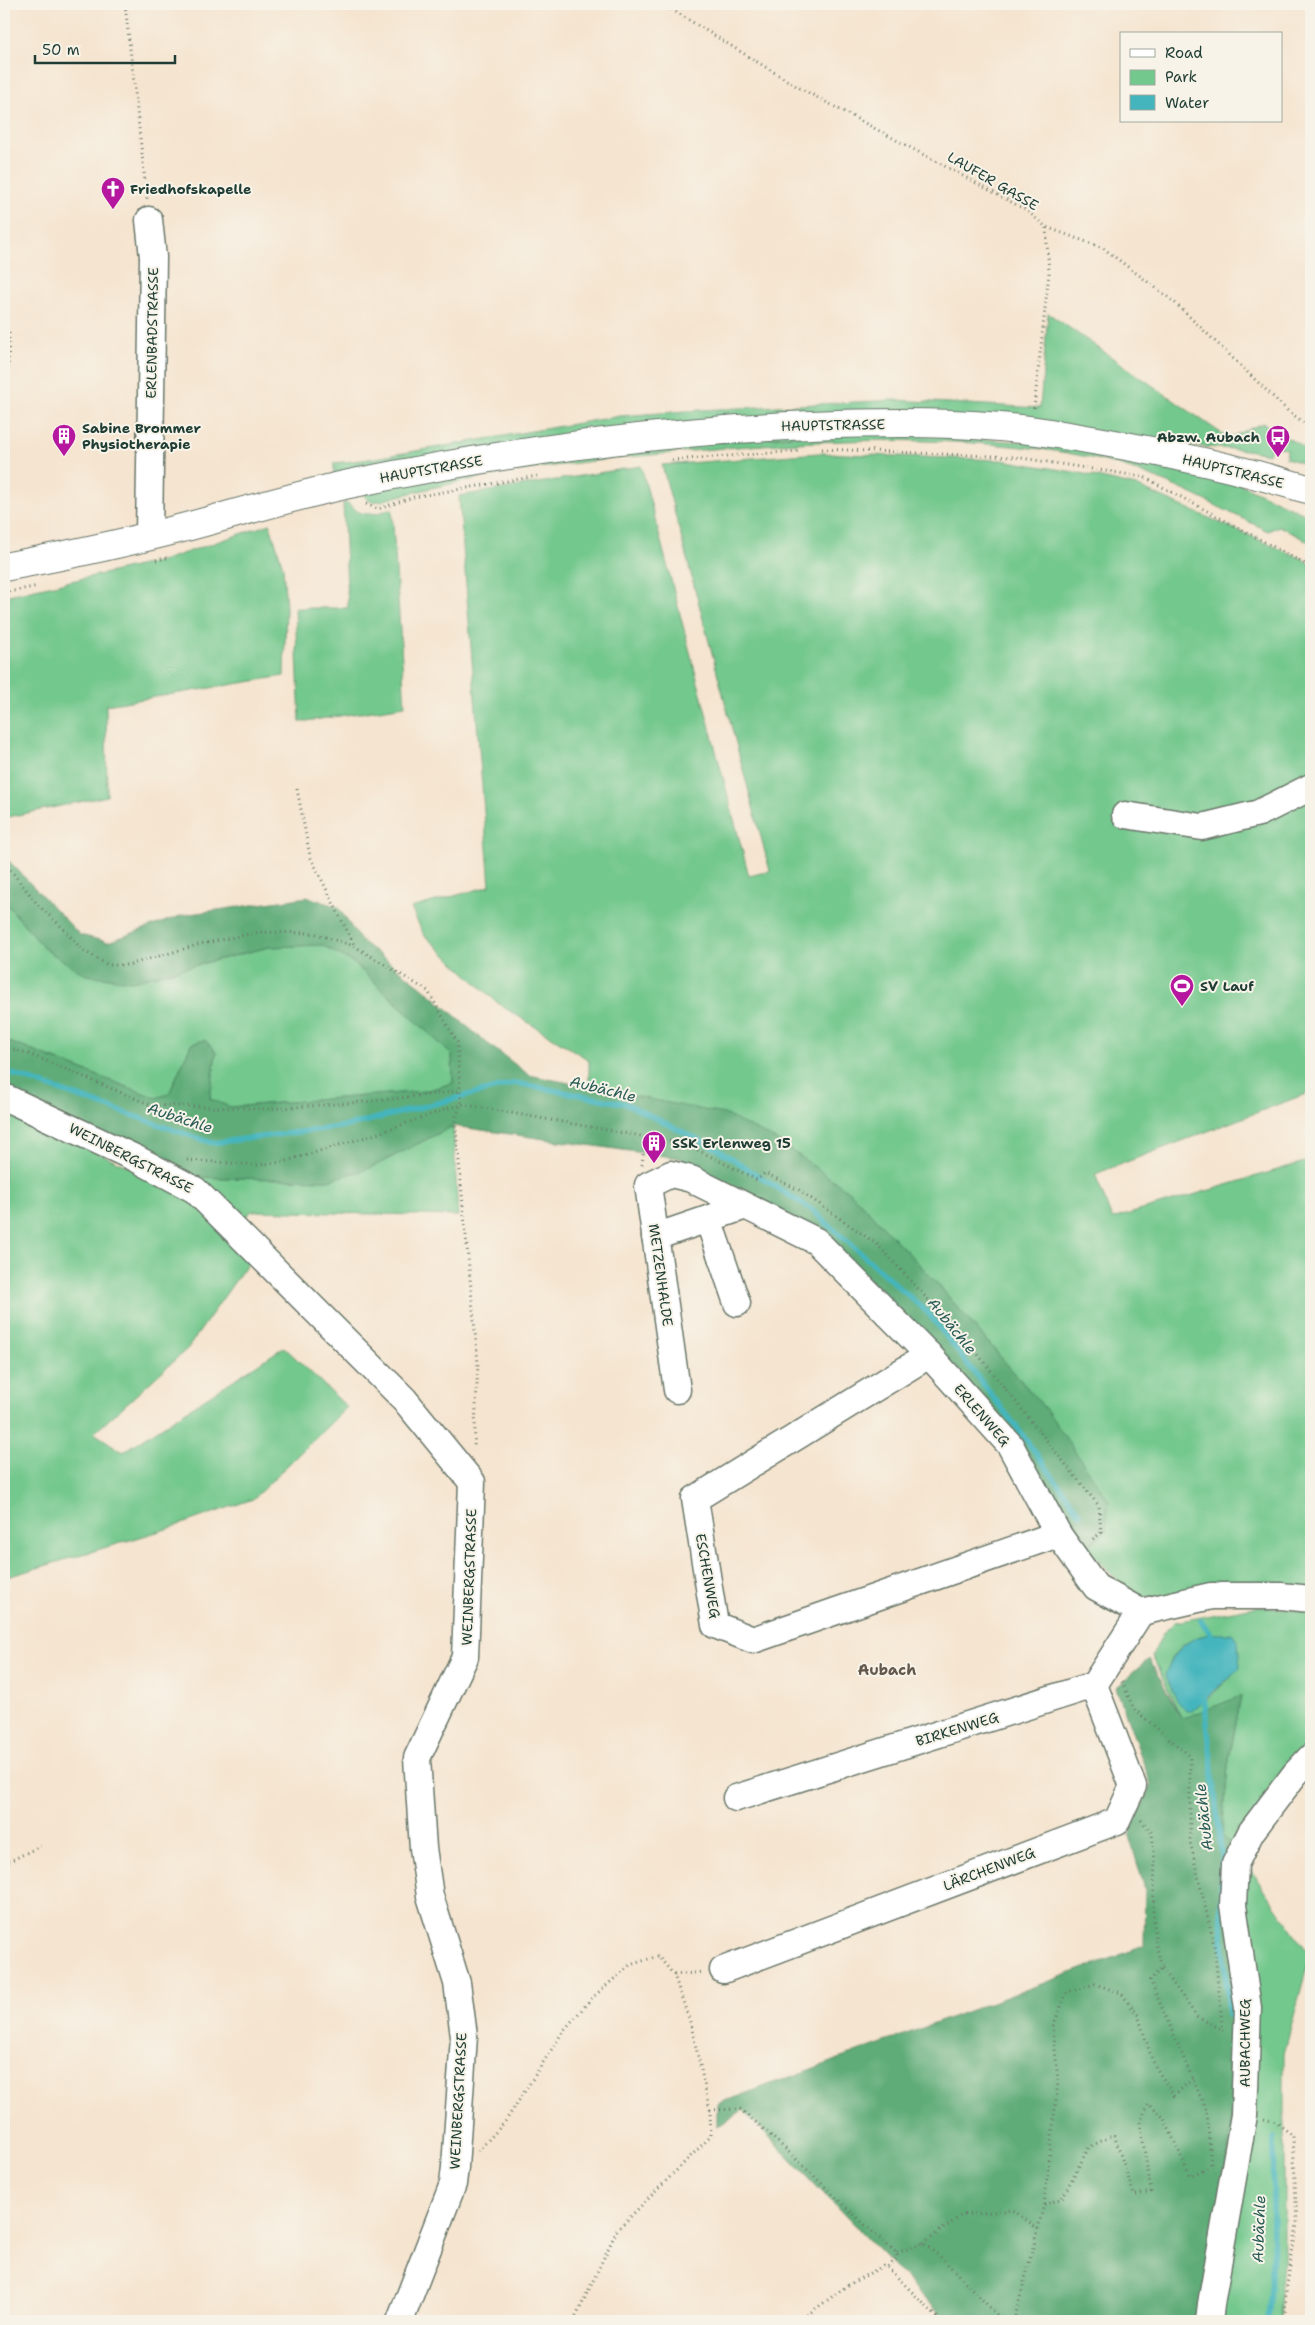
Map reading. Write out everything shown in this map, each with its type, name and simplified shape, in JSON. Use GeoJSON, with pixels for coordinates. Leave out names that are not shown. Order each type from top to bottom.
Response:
{"type":"FeatureCollection","features":[{"type":"Feature","properties":{"kind":"main road","name":"HAUPTSTRASSE"},"geometry":{"type":"LineString","coordinates":[[352,484],[541,449],[638,437],[753,427],[856,423],[945,424],[1042,432],[1252,474],[1305,492]]}},
{"type":"Feature","properties":{"kind":"main road"},"geometry":{"type":"LineString","coordinates":[[4,567],[149,536],[352,484]]}},
{"type":"Feature","properties":{"kind":"street","name":"ERLENBADSTRASSE"},"geometry":{"type":"LineString","coordinates":[[149,220],[144,254],[149,536]]}},
{"type":"Feature","properties":{"kind":"street"},"geometry":{"type":"LineString","coordinates":[[1125,815],[1202,827],[1259,813],[1311,787]]}},
{"type":"Feature","properties":{"kind":"street","name":"WEINBERGSTRASSE"},"geometry":{"type":"LineString","coordinates":[[4,1097],[128,1155],[195,1190],[404,1399],[472,1482],[465,1657],[418,1758],[423,1848],[430,1896],[457,1983],[464,2036],[455,2167],[453,2184],[400,2321]]}},
{"type":"Feature","properties":{"kind":"street","name":"ERLENWEG"},"geometry":{"type":"LineString","coordinates":[[671,1174],[691,1179],[743,1207],[816,1241],[929,1355],[1010,1445],[1065,1544],[1096,1587],[1141,1612]]}},
{"type":"Feature","properties":{"kind":"street","name":"METZENHALDE"},"geometry":{"type":"LineString","coordinates":[[671,1174],[648,1185],[677,1390]]}},
{"type":"Feature","properties":{"kind":"street"},"geometry":{"type":"LineString","coordinates":[[656,1237],[743,1207]]}},
{"type":"Feature","properties":{"kind":"street"},"geometry":{"type":"LineString","coordinates":[[708,1219],[737,1303]]}},
{"type":"Feature","properties":{"kind":"street","name":"ESCHENWEG"},"geometry":{"type":"LineString","coordinates":[[929,1355],[695,1499],[715,1625],[753,1640],[1065,1544]]}},
{"type":"Feature","properties":{"kind":"street"},"geometry":{"type":"LineString","coordinates":[[1094,1685],[1141,1612],[1211,1596],[1281,1596],[1311,1599]]}},
{"type":"Feature","properties":{"kind":"street","name":"BIRKENWEG"},"geometry":{"type":"LineString","coordinates":[[736,1798],[1094,1685]]}},
{"type":"Feature","properties":{"kind":"street","name":"LÄRCHENWEG"},"geometry":{"type":"LineString","coordinates":[[724,1970],[1117,1821],[1133,1786],[1094,1685]]}},
{"type":"Feature","properties":{"kind":"street","name":"AUBACHWEG"},"geometry":{"type":"LineString","coordinates":[[1209,2321],[1210,2304],[1244,2116],[1248,2008],[1233,1905],[1235,1864],[1251,1832],[1295,1774],[1311,1757]]}},
{"type":"Feature","properties":{"kind":"path"},"geometry":{"type":"LineString","coordinates":[[125,4],[149,220]]}},
{"type":"Feature","properties":{"kind":"path","name":"LAUFER GASSE"},"geometry":{"type":"LineString","coordinates":[[663,4],[798,87],[1026,210],[1046,227],[1103,248],[1173,301],[1288,411],[1311,428]]}},
{"type":"Feature","properties":{"kind":"path"},"geometry":{"type":"LineString","coordinates":[[1034,408],[1049,273],[1046,227]]}},
{"type":"Feature","properties":{"kind":"path"},"geometry":{"type":"LineString","coordinates":[[4,529],[9,331]]}},
{"type":"Feature","properties":{"kind":"path"},"geometry":{"type":"LineString","coordinates":[[816,449],[1016,457],[1144,477],[1311,567]]}},
{"type":"Feature","properties":{"kind":"path"},"geometry":{"type":"LineString","coordinates":[[670,460],[806,450]]}},
{"type":"Feature","properties":{"kind":"path"},"geometry":{"type":"LineString","coordinates":[[352,484],[362,503],[378,509],[414,497],[546,474]]}},
{"type":"Feature","properties":{"kind":"path"},"geometry":{"type":"LineString","coordinates":[[297,790],[310,856],[354,946]]}},
{"type":"Feature","properties":{"kind":"path"},"geometry":{"type":"LineString","coordinates":[[4,862],[39,906],[64,929],[82,950],[108,965],[128,965],[201,944],[259,932],[312,933],[354,946],[428,991],[457,1042],[461,1104],[455,1119],[478,1363],[472,1482]]}},
{"type":"Feature","properties":{"kind":"path"},"geometry":{"type":"LineString","coordinates":[[4,1046],[27,1053],[150,1105],[269,1109],[374,1101],[460,1091]]}},
{"type":"Feature","properties":{"kind":"path"},"geometry":{"type":"LineString","coordinates":[[179,1159],[257,1165],[283,1162],[379,1133],[461,1104],[686,1144],[758,1180],[765,1173],[799,1190],[878,1245],[976,1352],[1099,1506],[1101,1533],[1065,1544]]}},
{"type":"Feature","properties":{"kind":"path"},"geometry":{"type":"LineString","coordinates":[[1120,1678],[1134,1709],[1190,1756],[1190,1842],[1214,1944],[1223,2031],[1227,2038]]}},
{"type":"Feature","properties":{"kind":"path"},"geometry":{"type":"LineString","coordinates":[[1125,1802],[1152,1833],[1155,1862],[1153,1911],[1156,1945],[1162,1968],[1197,2017],[1223,2031]]}},
{"type":"Feature","properties":{"kind":"path"},"geometry":{"type":"LineString","coordinates":[[4,1864],[40,1846]]}},
{"type":"Feature","properties":{"kind":"path"},"geometry":{"type":"LineString","coordinates":[[455,2167],[478,2150],[505,2122],[564,2030],[592,1998],[630,1965],[658,1956],[674,1975],[691,2025],[710,2110],[712,2136],[617,2230],[574,2321]]}},
{"type":"Feature","properties":{"kind":"path"},"geometry":{"type":"LineString","coordinates":[[1044,2205],[1062,2198],[1089,2147],[1114,2135],[1134,2195],[1151,2192],[1140,2122],[1149,2103],[1164,2118],[1190,2176],[1211,2166],[1207,2112],[1150,1980],[1162,1968]]}},
{"type":"Feature","properties":{"kind":"path"},"geometry":{"type":"LineString","coordinates":[[674,1975],[724,1970]]}},
{"type":"Feature","properties":{"kind":"path"},"geometry":{"type":"LineString","coordinates":[[1014,2321],[1044,2205],[1058,2082],[1053,2026],[1067,1992],[1094,1984],[1121,1993],[1138,2015],[1153,2063],[1174,2096],[1193,2078]]}},
{"type":"Feature","properties":{"kind":"path"},"geometry":{"type":"LineString","coordinates":[[710,2110],[740,2109],[778,2140],[862,2223],[897,2253],[897,2259],[887,2268]]}},
{"type":"Feature","properties":{"kind":"path"},"geometry":{"type":"LineString","coordinates":[[1244,2116],[1276,2122],[1293,2136],[1296,2224],[1286,2290],[1284,2321]]}},
{"type":"Feature","properties":{"kind":"path"},"geometry":{"type":"LineString","coordinates":[[897,2253],[922,2243],[962,2215],[1013,2210],[1038,2229]]}},
{"type":"Feature","properties":{"kind":"path"},"geometry":{"type":"LineString","coordinates":[[922,2243],[944,2260],[998,2319],[1006,2321]]}},
{"type":"Feature","properties":{"kind":"path"},"geometry":{"type":"LineString","coordinates":[[799,2321],[848,2285],[883,2266],[941,2321]]}},
{"type":"Feature","properties":{"kind":"green space"},"geometry":{"type":"Polygon","coordinates":[[[1048,313],[1228,438],[1263,423],[1311,452],[1311,466],[1286,458],[1287,449],[1272,446],[1269,454],[1246,450],[1193,446],[1001,416],[334,477],[334,463],[363,460],[620,416],[895,400],[1040,408],[1048,313]]]}},
{"type":"Feature","properties":{"kind":"green space"},"geometry":{"type":"Polygon","coordinates":[[[854,431],[1071,445],[1227,478],[1311,517],[1311,543],[1279,526],[1268,531],[1184,490],[1119,465],[1050,450],[937,441],[900,440],[792,443],[719,448],[530,469],[455,483],[381,501],[371,502],[364,496],[365,490],[554,457],[854,431]]]}},
{"type":"Feature","properties":{"kind":"green space"},"geometry":{"type":"Polygon","coordinates":[[[819,453],[1001,460],[1080,473],[1136,486],[1311,564],[1311,1092],[1095,1174],[1112,1219],[1311,1160],[1311,1590],[1158,1598],[1133,1596],[1086,1548],[1106,1531],[1048,1412],[935,1281],[851,1193],[606,1090],[589,1088],[589,1060],[500,1005],[424,935],[411,908],[490,886],[459,496],[641,466],[749,876],[770,871],[662,465],[819,453]]]}},
{"type":"Feature","properties":{"kind":"green space"},"geometry":{"type":"Polygon","coordinates":[[[343,502],[365,514],[374,514],[392,509],[405,706],[300,722],[295,608],[348,608],[343,502]]]}},
{"type":"Feature","properties":{"kind":"green space"},"geometry":{"type":"Polygon","coordinates":[[[270,524],[283,567],[286,608],[284,676],[106,705],[107,796],[4,818],[4,596],[161,561],[270,524]]]}},
{"type":"Feature","properties":{"kind":"green space"},"geometry":{"type":"Polygon","coordinates":[[[4,856],[80,935],[108,942],[183,915],[308,897],[338,907],[360,940],[422,987],[483,1040],[529,1075],[724,1114],[780,1142],[851,1193],[935,1281],[1048,1412],[1109,1501],[1106,1531],[1086,1547],[1018,1439],[822,1233],[679,1158],[453,1126],[368,1169],[328,1180],[184,1177],[4,1092],[4,1040],[156,1098],[169,1094],[191,1044],[205,1040],[216,1052],[210,1099],[230,1107],[425,1091],[453,1083],[452,1055],[354,963],[322,945],[269,947],[132,981],[86,975],[46,950],[4,901],[4,856]]]}},
{"type":"Feature","properties":{"kind":"green space"},"geometry":{"type":"Polygon","coordinates":[[[4,901],[46,950],[132,981],[269,947],[322,945],[354,963],[452,1055],[453,1083],[426,1091],[230,1107],[210,1099],[216,1052],[191,1044],[169,1094],[156,1098],[4,1040],[4,901]]]}},
{"type":"Feature","properties":{"kind":"green space"},"geometry":{"type":"Polygon","coordinates":[[[4,1111],[186,1192],[254,1254],[188,1348],[94,1433],[123,1452],[284,1347],[347,1407],[253,1499],[170,1528],[4,1578],[4,1111]]]}},
{"type":"Feature","properties":{"kind":"green space"},"geometry":{"type":"Polygon","coordinates":[[[453,1126],[458,1216],[252,1211],[240,1222],[184,1177],[328,1180],[368,1169],[453,1126]]]}},
{"type":"Feature","properties":{"kind":"green space"},"geometry":{"type":"Polygon","coordinates":[[[1260,1606],[1311,1612],[1311,1740],[1283,1770],[1234,1847],[1222,1835],[1228,1765],[1241,1697],[1182,1719],[1152,1656],[1163,1633],[1175,1622],[1260,1606]],[[1200,1636],[1183,1645],[1171,1660],[1203,1703],[1235,1673],[1239,1649],[1200,1636]]]}},
{"type":"Feature","properties":{"kind":"green space"},"geometry":{"type":"Polygon","coordinates":[[[1149,1659],[1182,1719],[1241,1696],[1228,1765],[1222,1835],[1234,1847],[1240,2031],[1228,2153],[1202,2321],[947,2321],[743,2110],[717,2127],[717,2104],[1144,1946],[1145,1889],[1129,1836],[1151,1784],[1116,1687],[1149,1659]]]}},
{"type":"Feature","properties":{"kind":"green space"},"geometry":{"type":"Polygon","coordinates":[[[1244,1861],[1310,1955],[1284,2054],[1284,2245],[1279,2321],[1216,2321],[1244,1861]]]}},
{"type":"Feature","properties":{"kind":"water"},"geometry":{"type":"Polygon","coordinates":[[[1211,1634],[1232,1634],[1238,1642],[1240,1668],[1192,1711],[1186,1711],[1177,1700],[1165,1675],[1172,1660],[1182,1647],[1188,1642],[1211,1634]]]}},
{"type":"Feature","properties":{"kind":"waterway","name":"Aubächle"},"geometry":{"type":"LineString","coordinates":[[4,1071],[212,1143],[347,1126],[516,1083],[627,1104],[717,1149],[812,1210],[928,1313],[1021,1433],[1080,1514]]}},
{"type":"Feature","properties":{"kind":"waterway","name":"Aubächle"},"geometry":{"type":"LineString","coordinates":[[1201,1621],[1211,1634],[1210,1639]]}},
{"type":"Feature","properties":{"kind":"waterway","name":"Aubächle"},"geometry":{"type":"LineString","coordinates":[[1204,1696],[1221,1849],[1221,1917],[1229,2015]]}},
{"type":"Feature","properties":{"kind":"waterway","name":"Aubächle"},"geometry":{"type":"LineString","coordinates":[[1268,2321],[1272,2278],[1274,2138]]}},
{"type":"Feature","properties":{"kind":"place","name":"Friedhofskapelle"},"geometry":{"type":"Point","coordinates":[113,210]}},
{"type":"Feature","properties":{"kind":"place","name":"Sabine Brommer Physiotherapie"},"geometry":{"type":"Point","coordinates":[64,457]}},
{"type":"Feature","properties":{"kind":"place","name":"Abzw. Aubach"},"geometry":{"type":"Point","coordinates":[1278,458]}},
{"type":"Feature","properties":{"kind":"place","name":"SV Lauf"},"geometry":{"type":"Point","coordinates":[1182,1007]}},
{"type":"Feature","properties":{"kind":"place","name":"SSK Erlenweg 15"},"geometry":{"type":"Point","coordinates":[654,1164]}},
{"type":"Feature","properties":{"kind":"district","name":"Aubach"},"geometry":{"type":"Point","coordinates":[887,1670]}}]}
